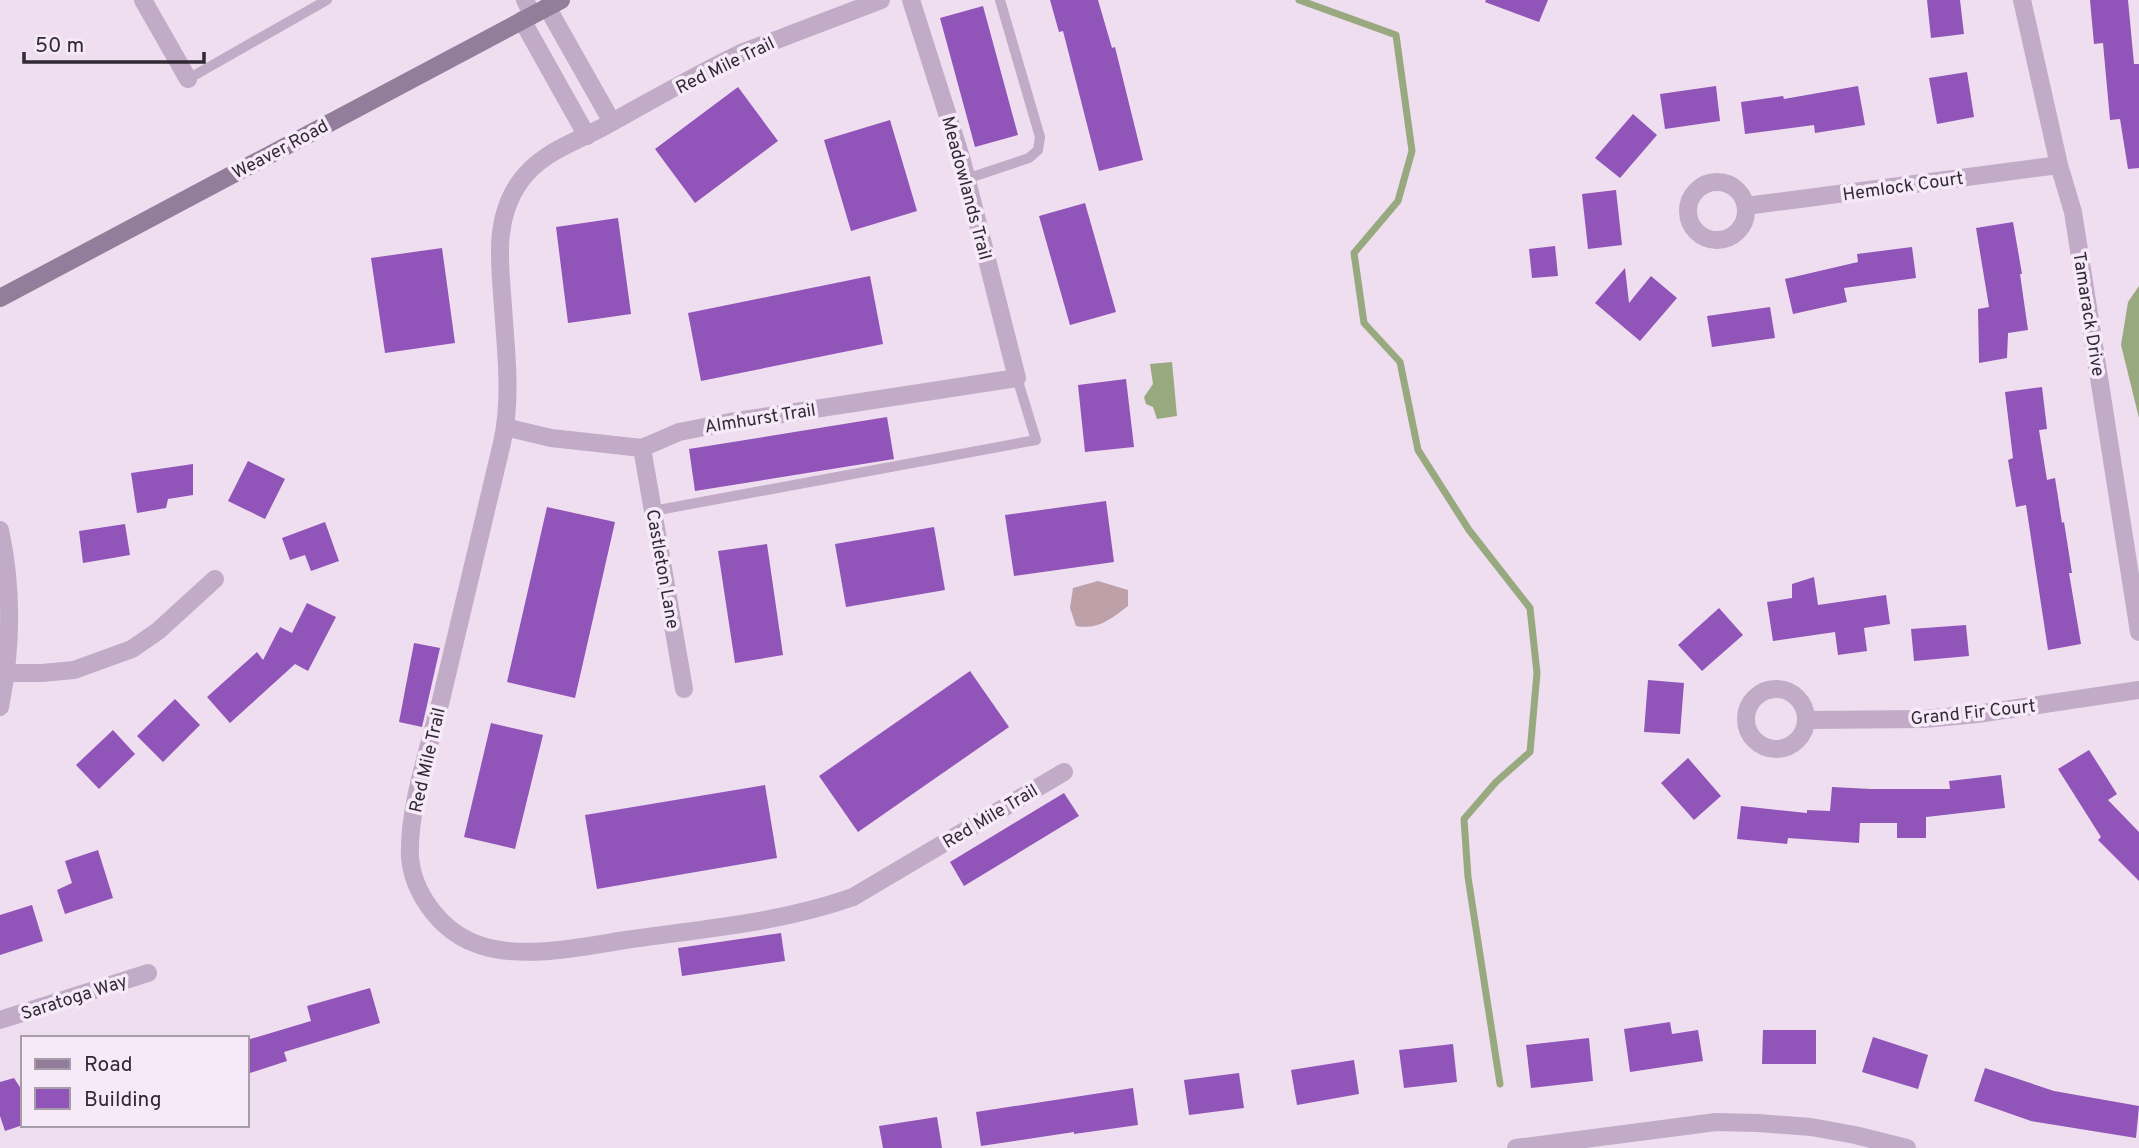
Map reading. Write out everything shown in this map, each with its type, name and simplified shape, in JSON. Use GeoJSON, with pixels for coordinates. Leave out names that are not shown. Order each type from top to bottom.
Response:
{"type":"FeatureCollection","features":[{"type":"Feature","properties":{"kind":"main road","name":"Weaver Road"},"geometry":{"type":"LineString","coordinates":[[0,298],[537,9]]}},
{"type":"Feature","properties":{"kind":"street"},"geometry":{"type":"LineString","coordinates":[[143,0],[188,79]]}},
{"type":"Feature","properties":{"kind":"street","name":"Red Mile Trail"},"geometry":{"type":"LineString","coordinates":[[881,0],[741,54],[556,150],[540,161],[520,182],[508,204],[502,221],[499,247],[508,371],[505,427],[413,814],[410,858],[414,876],[431,909],[457,934],[474,943],[505,951],[562,949],[782,917],[853,897],[1065,772]]}},
{"type":"Feature","properties":{"kind":"street","name":"Meadowlands Trail"},"geometry":{"type":"LineString","coordinates":[[911,0],[966,179],[1017,378]]}},
{"type":"Feature","properties":{"kind":"street","name":"Tamarack Drive"},"geometry":{"type":"LineString","coordinates":[[2022,0],[2059,165],[2073,212],[2139,632]]}},
{"type":"Feature","properties":{"kind":"street"},"geometry":{"type":"LineString","coordinates":[[537,9],[612,122]]}},
{"type":"Feature","properties":{"kind":"street"},"geometry":{"type":"LineString","coordinates":[[537,9],[587,136]]}},
{"type":"Feature","properties":{"kind":"street","name":"Hemlock Court"},"geometry":{"type":"LineString","coordinates":[[1746,206],[2059,165]]}},
{"type":"Feature","properties":{"kind":"street","name":"Almhurst Trail"},"geometry":{"type":"LineString","coordinates":[[505,427],[551,438],[642,448],[679,432],[730,422],[1017,378]]}},
{"type":"Feature","properties":{"kind":"street","name":"Castleton Lane"},"geometry":{"type":"LineString","coordinates":[[642,448],[684,690]]}},
{"type":"Feature","properties":{"kind":"street"},"geometry":{"type":"LineString","coordinates":[[0,530],[7,561],[11,601],[0,707]]}},
{"type":"Feature","properties":{"kind":"street"},"geometry":{"type":"LineString","coordinates":[[3,673],[74,670],[132,649],[158,631],[215,579]]}},
{"type":"Feature","properties":{"kind":"street","name":"Grand Fir Court"},"geometry":{"type":"LineString","coordinates":[[1806,720],[1924,719],[1977,714],[2139,690]]}},
{"type":"Feature","properties":{"kind":"street","name":"Saratoga Way"},"geometry":{"type":"LineString","coordinates":[[0,1020],[148,973]]}},
{"type":"Feature","properties":{"kind":"street"},"geometry":{"type":"LineString","coordinates":[[1516,1148],[1716,1122],[1811,1127],[1907,1148]]}},
{"type":"Feature","properties":{"kind":"lane"},"geometry":{"type":"LineString","coordinates":[[188,79],[327,0]]}},
{"type":"Feature","properties":{"kind":"lane"},"geometry":{"type":"LineString","coordinates":[[966,179],[1029,158],[1038,150],[1040,136],[1000,0]]}},
{"type":"Feature","properties":{"kind":"lane"},"geometry":{"type":"LineString","coordinates":[[653,510],[1035,440],[1017,378]]}},
{"type":"Feature","properties":{"kind":"shaded area"},"geometry":{"type":"Polygon","coordinates":[[[2139,286],[2139,418],[2121,345],[2128,302],[2139,286]]]}},
{"type":"Feature","properties":{"kind":"shaded area"},"geometry":{"type":"Polygon","coordinates":[[[1172,362],[1177,416],[1157,419],[1153,407],[1146,404],[1144,397],[1153,384],[1150,364],[1172,362]]]}},
{"type":"Feature","properties":{"kind":"shaded area"},"geometry":{"type":"Polygon","coordinates":[[[1098,581],[1128,590],[1128,606],[1098,625],[1076,626],[1070,608],[1073,588],[1098,581]]]}},
{"type":"Feature","properties":{"kind":"building"},"geometry":{"type":"Polygon","coordinates":[[[1050,0],[1098,0],[1112,48],[1115,47],[1143,160],[1099,171],[1063,31],[1059,32],[1050,0]]]}},
{"type":"Feature","properties":{"kind":"building"},"geometry":{"type":"Polygon","coordinates":[[[1548,0],[1539,22],[1485,2],[1548,0]]]}},
{"type":"Feature","properties":{"kind":"building"},"geometry":{"type":"Polygon","coordinates":[[[1927,0],[1960,0],[1964,34],[1931,38],[1927,0]]]}},
{"type":"Feature","properties":{"kind":"building"},"geometry":{"type":"Polygon","coordinates":[[[2090,0],[2128,0],[2134,64],[2139,64],[2139,168],[2128,169],[2120,119],[2110,120],[2103,43],[2094,44],[2090,0]]]}},
{"type":"Feature","properties":{"kind":"building"},"geometry":{"type":"Polygon","coordinates":[[[983,6],[1018,135],[975,147],[940,18],[983,6]]]}},
{"type":"Feature","properties":{"kind":"building"},"geometry":{"type":"Polygon","coordinates":[[[1967,72],[1974,117],[1937,124],[1929,78],[1967,72]]]}},
{"type":"Feature","properties":{"kind":"building"},"geometry":{"type":"Polygon","coordinates":[[[1716,86],[1720,121],[1665,129],[1660,94],[1716,86]]]}},
{"type":"Feature","properties":{"kind":"building"},"geometry":{"type":"Polygon","coordinates":[[[1858,86],[1865,125],[1815,133],[1814,125],[1745,134],[1741,102],[1783,96],[1784,99],[1858,86]]]}},
{"type":"Feature","properties":{"kind":"building"},"geometry":{"type":"Polygon","coordinates":[[[738,87],[778,141],[695,203],[655,149],[738,87]]]}},
{"type":"Feature","properties":{"kind":"building"},"geometry":{"type":"Polygon","coordinates":[[[1633,114],[1657,135],[1620,178],[1595,158],[1633,114]]]}},
{"type":"Feature","properties":{"kind":"building"},"geometry":{"type":"Polygon","coordinates":[[[890,120],[917,211],[851,231],[824,140],[890,120]]]}},
{"type":"Feature","properties":{"kind":"building"},"geometry":{"type":"Polygon","coordinates":[[[1616,190],[1622,245],[1588,249],[1582,194],[1616,190]]]}},
{"type":"Feature","properties":{"kind":"building"},"geometry":{"type":"Polygon","coordinates":[[[1085,203],[1116,312],[1070,325],[1039,216],[1085,203]]]}},
{"type":"Feature","properties":{"kind":"building"},"geometry":{"type":"Polygon","coordinates":[[[618,218],[631,314],[568,323],[556,227],[618,218]]]}},
{"type":"Feature","properties":{"kind":"building"},"geometry":{"type":"Polygon","coordinates":[[[2013,222],[2028,330],[2008,333],[2007,358],[1979,363],[1978,309],[1989,307],[1976,228],[2013,222]]]}},
{"type":"Feature","properties":{"kind":"building"},"geometry":{"type":"Polygon","coordinates":[[[1555,246],[1558,276],[1532,278],[1529,249],[1555,246]]]}},
{"type":"Feature","properties":{"kind":"building"},"geometry":{"type":"Polygon","coordinates":[[[1912,247],[1916,278],[1844,288],[1847,302],[1793,314],[1785,279],[1858,262],[1857,254],[1912,247]]]}},
{"type":"Feature","properties":{"kind":"building"},"geometry":{"type":"Polygon","coordinates":[[[442,248],[455,343],[385,353],[371,258],[442,248]]]}},
{"type":"Feature","properties":{"kind":"building"},"geometry":{"type":"Polygon","coordinates":[[[1625,268],[1629,303],[1651,276],[1677,298],[1640,341],[1595,303],[1625,268]]]}},
{"type":"Feature","properties":{"kind":"building"},"geometry":{"type":"Polygon","coordinates":[[[870,276],[883,344],[701,381],[688,313],[870,276]]]}},
{"type":"Feature","properties":{"kind":"building"},"geometry":{"type":"Polygon","coordinates":[[[1770,307],[1775,338],[1712,347],[1707,316],[1770,307]]]}},
{"type":"Feature","properties":{"kind":"building"},"geometry":{"type":"Polygon","coordinates":[[[1126,379],[1134,447],[1085,452],[1078,385],[1126,379]]]}},
{"type":"Feature","properties":{"kind":"building"},"geometry":{"type":"Polygon","coordinates":[[[2042,387],[2047,429],[2039,430],[2047,480],[2055,478],[2062,523],[2064,522],[2081,644],[2048,650],[2026,505],[2016,507],[2008,460],[2013,458],[2005,392],[2042,387]]]}},
{"type":"Feature","properties":{"kind":"building"},"geometry":{"type":"Polygon","coordinates":[[[887,417],[894,459],[695,491],[689,449],[887,417]]]}},
{"type":"Feature","properties":{"kind":"building"},"geometry":{"type":"Polygon","coordinates":[[[248,461],[285,479],[265,519],[228,501],[248,461]]]}},
{"type":"Feature","properties":{"kind":"building"},"geometry":{"type":"Polygon","coordinates":[[[193,464],[193,495],[168,499],[166,508],[137,513],[131,473],[193,464]]]}},
{"type":"Feature","properties":{"kind":"building"},"geometry":{"type":"Polygon","coordinates":[[[1106,501],[1114,562],[1014,576],[1005,515],[1106,501]]]}},
{"type":"Feature","properties":{"kind":"building"},"geometry":{"type":"Polygon","coordinates":[[[547,507],[615,522],[575,698],[507,682],[547,507]]]}},
{"type":"Feature","properties":{"kind":"building"},"geometry":{"type":"Polygon","coordinates":[[[325,522],[339,561],[311,571],[305,555],[290,560],[282,538],[325,522]]]}},
{"type":"Feature","properties":{"kind":"building"},"geometry":{"type":"Polygon","coordinates":[[[125,524],[130,555],[83,563],[79,531],[125,524]]]}},
{"type":"Feature","properties":{"kind":"building"},"geometry":{"type":"Polygon","coordinates":[[[934,527],[945,590],[846,607],[835,544],[934,527]]]}},
{"type":"Feature","properties":{"kind":"building"},"geometry":{"type":"Polygon","coordinates":[[[767,544],[783,655],[735,663],[718,551],[767,544]]]}},
{"type":"Feature","properties":{"kind":"building"},"geometry":{"type":"Polygon","coordinates":[[[1814,577],[1818,605],[1886,595],[1890,624],[1864,628],[1867,651],[1838,655],[1835,632],[1773,641],[1767,602],[1792,598],[1792,584],[1814,577]]]}},
{"type":"Feature","properties":{"kind":"building"},"geometry":{"type":"Polygon","coordinates":[[[307,603],[336,617],[308,671],[295,664],[230,723],[207,697],[257,652],[263,660],[280,627],[292,633],[307,603]]]}},
{"type":"Feature","properties":{"kind":"building"},"geometry":{"type":"Polygon","coordinates":[[[1719,608],[1743,635],[1702,671],[1678,645],[1719,608]]]}},
{"type":"Feature","properties":{"kind":"building"},"geometry":{"type":"Polygon","coordinates":[[[1966,625],[1969,656],[1914,661],[1911,629],[1966,625]]]}},
{"type":"Feature","properties":{"kind":"building"},"geometry":{"type":"Polygon","coordinates":[[[414,643],[440,648],[422,727],[399,722],[414,643]]]}},
{"type":"Feature","properties":{"kind":"building"},"geometry":{"type":"Polygon","coordinates":[[[970,671],[1009,727],[858,832],[819,776],[970,671]]]}},
{"type":"Feature","properties":{"kind":"building"},"geometry":{"type":"Polygon","coordinates":[[[1648,680],[1684,683],[1680,734],[1644,732],[1648,680]]]}},
{"type":"Feature","properties":{"kind":"building"},"geometry":{"type":"Polygon","coordinates":[[[175,699],[200,725],[163,762],[137,736],[175,699]]]}},
{"type":"Feature","properties":{"kind":"building"},"geometry":{"type":"Polygon","coordinates":[[[491,723],[543,735],[515,849],[464,837],[491,723]]]}},
{"type":"Feature","properties":{"kind":"building"},"geometry":{"type":"Polygon","coordinates":[[[113,730],[135,754],[99,789],[76,765],[113,730]]]}},
{"type":"Feature","properties":{"kind":"building"},"geometry":{"type":"Polygon","coordinates":[[[2089,750],[2117,794],[2108,800],[2139,832],[2139,881],[2098,840],[2101,837],[2058,769],[2089,750]]]}},
{"type":"Feature","properties":{"kind":"building"},"geometry":{"type":"Polygon","coordinates":[[[1688,758],[1721,796],[1694,820],[1661,783],[1688,758]]]}},
{"type":"Feature","properties":{"kind":"building"},"geometry":{"type":"Polygon","coordinates":[[[2001,775],[2005,808],[1926,817],[1926,838],[1897,838],[1897,823],[1860,823],[1859,843],[1788,838],[1787,844],[1737,839],[1741,806],[1807,813],[1807,810],[1830,811],[1832,787],[1950,789],[1949,781],[2001,775]]]}},
{"type":"Feature","properties":{"kind":"building"},"geometry":{"type":"Polygon","coordinates":[[[765,785],[777,858],[597,889],[585,815],[765,785]]]}},
{"type":"Feature","properties":{"kind":"building"},"geometry":{"type":"Polygon","coordinates":[[[1064,793],[1079,816],[964,886],[950,862],[1064,793]]]}},
{"type":"Feature","properties":{"kind":"building"},"geometry":{"type":"Polygon","coordinates":[[[98,850],[113,898],[65,914],[57,890],[72,883],[65,861],[98,850]]]}},
{"type":"Feature","properties":{"kind":"building"},"geometry":{"type":"Polygon","coordinates":[[[32,905],[43,941],[0,955],[0,915],[32,905]]]}},
{"type":"Feature","properties":{"kind":"building"},"geometry":{"type":"Polygon","coordinates":[[[781,933],[785,961],[682,976],[678,948],[781,933]]]}},
{"type":"Feature","properties":{"kind":"building"},"geometry":{"type":"Polygon","coordinates":[[[370,988],[380,1023],[284,1052],[287,1061],[248,1074],[248,1040],[311,1021],[307,1006],[370,988]]]}},
{"type":"Feature","properties":{"kind":"building"},"geometry":{"type":"Polygon","coordinates":[[[1670,1022],[1672,1034],[1698,1030],[1703,1061],[1630,1072],[1624,1029],[1670,1022]]]}},
{"type":"Feature","properties":{"kind":"building"},"geometry":{"type":"Polygon","coordinates":[[[1763,1030],[1816,1030],[1816,1064],[1762,1064],[1763,1030]]]}},
{"type":"Feature","properties":{"kind":"building"},"geometry":{"type":"Polygon","coordinates":[[[1873,1037],[1928,1055],[1918,1089],[1862,1072],[1873,1037]]]}},
{"type":"Feature","properties":{"kind":"building"},"geometry":{"type":"Polygon","coordinates":[[[1589,1038],[1593,1081],[1531,1088],[1526,1045],[1589,1038]]]}},
{"type":"Feature","properties":{"kind":"building"},"geometry":{"type":"Polygon","coordinates":[[[1453,1044],[1457,1082],[1404,1088],[1399,1050],[1453,1044]]]}},
{"type":"Feature","properties":{"kind":"building"},"geometry":{"type":"Polygon","coordinates":[[[1354,1060],[1359,1094],[1297,1105],[1291,1070],[1354,1060]]]}},
{"type":"Feature","properties":{"kind":"building"},"geometry":{"type":"Polygon","coordinates":[[[1985,1068],[2054,1091],[2139,1106],[2136,1138],[2031,1121],[1974,1101],[1985,1068]]]}},
{"type":"Feature","properties":{"kind":"building"},"geometry":{"type":"Polygon","coordinates":[[[1239,1073],[1244,1108],[1189,1115],[1184,1080],[1239,1073]]]}},
{"type":"Feature","properties":{"kind":"building"},"geometry":{"type":"Polygon","coordinates":[[[14,1078],[21,1089],[21,1126],[5,1131],[0,1116],[0,1082],[14,1078]]]}},
{"type":"Feature","properties":{"kind":"building"},"geometry":{"type":"Polygon","coordinates":[[[1133,1088],[1138,1125],[981,1146],[976,1112],[1133,1088]]]}},
{"type":"Feature","properties":{"kind":"building"},"geometry":{"type":"Polygon","coordinates":[[[937,1117],[942,1148],[883,1148],[879,1126],[937,1117]]]}},
{"type":"Feature","properties":{"kind":"waterway"},"geometry":{"type":"LineString","coordinates":[[1299,0],[1396,35],[1412,151],[1398,201],[1354,253],[1364,323],[1400,362],[1418,450],[1469,530],[1530,608],[1537,673],[1530,752],[1496,782],[1464,819],[1468,877],[1500,1084]]}}]}
